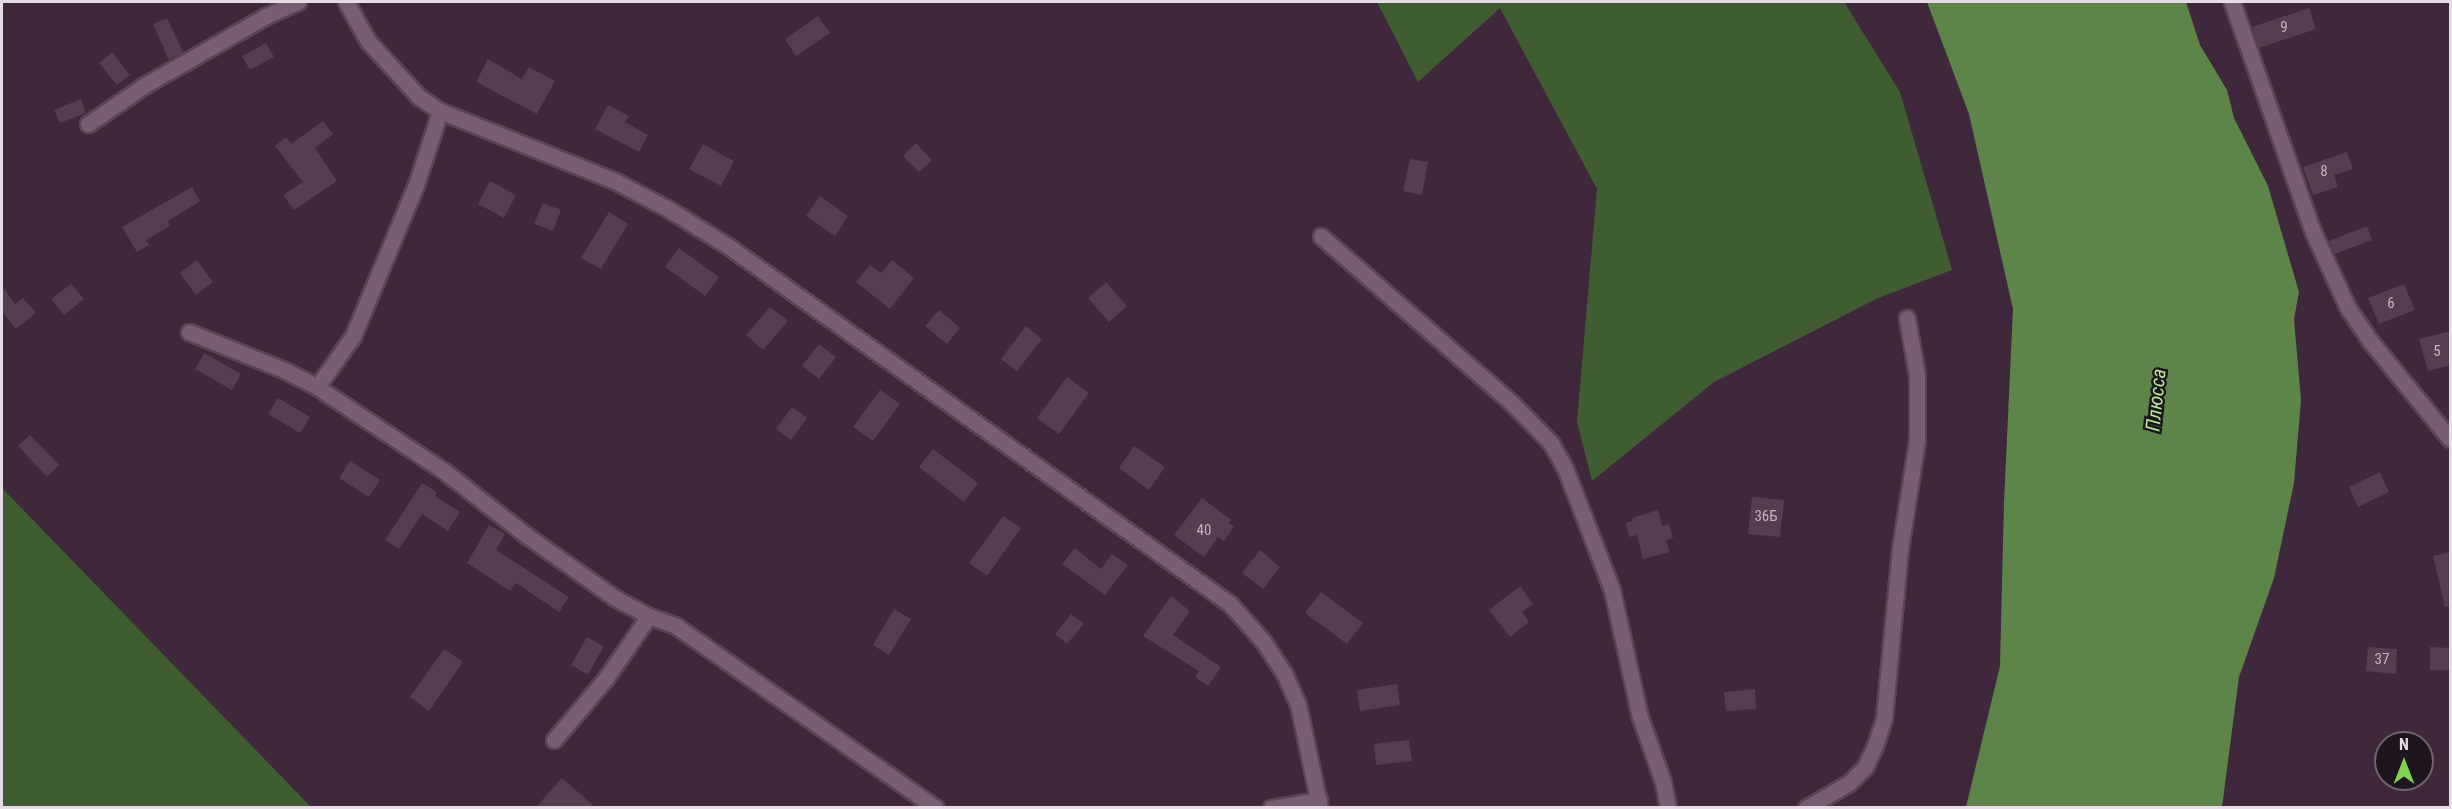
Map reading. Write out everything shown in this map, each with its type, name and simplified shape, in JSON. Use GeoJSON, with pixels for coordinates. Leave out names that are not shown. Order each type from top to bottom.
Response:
{"type":"FeatureCollection","features":[{"type":"Feature","properties":{"kind":"street"},"geometry":{"type":"LineString","coordinates":[[88,124],[146,85],[266,16],[298,2]]}},
{"type":"Feature","properties":{"kind":"street"},"geometry":{"type":"LineString","coordinates":[[346,2],[368,41],[419,97],[440,111],[615,181],[670,210],[728,246],[1230,604],[1263,641],[1284,673],[1298,704],[1320,804],[1271,807]]}},
{"type":"Feature","properties":{"kind":"street"},"geometry":{"type":"LineString","coordinates":[[2232,2],[2313,232],[2348,309],[2371,342],[2451,439]]}},
{"type":"Feature","properties":{"kind":"street"},"geometry":{"type":"LineString","coordinates":[[317,387],[353,336],[416,185],[440,111]]}},
{"type":"Feature","properties":{"kind":"street"},"geometry":{"type":"LineString","coordinates":[[1321,236],[1513,404],[1551,443],[1565,468],[1612,590],[1640,717],[1668,807]]}},
{"type":"Feature","properties":{"kind":"street"},"geometry":{"type":"LineString","coordinates":[[1806,807],[1849,783],[1865,767],[1884,718],[1900,549],[1917,441],[1917,375],[1907,318]]}},
{"type":"Feature","properties":{"kind":"street"},"geometry":{"type":"LineString","coordinates":[[189,332],[284,370],[317,387],[444,471],[526,535],[615,598],[649,616],[676,626],[936,807]]}},
{"type":"Feature","properties":{"kind":"street"},"geometry":{"type":"LineString","coordinates":[[554,740],[606,678],[649,616]]}},
{"type":"Feature","properties":{"kind":"shaded area"},"geometry":{"type":"Polygon","coordinates":[[[1377,2],[1844,2],[1900,92],[1952,270],[1878,298],[1714,382],[1592,481],[1577,422],[1597,189],[1500,8],[1418,82],[1377,2]]]}},
{"type":"Feature","properties":{"kind":"shaded area"},"geometry":{"type":"Polygon","coordinates":[[[2,488],[311,807],[2,807],[2,488]]]}},
{"type":"Feature","properties":{"kind":"water","name":"Плюсса"},"geometry":{"type":"Polygon","coordinates":[[[1927,2],[2186,2],[2200,45],[2227,90],[2234,118],[2268,186],[2299,292],[2294,319],[2301,400],[2294,483],[2274,578],[2239,677],[2222,807],[1966,807],[2000,666],[2004,502],[2013,309],[1969,114],[1927,2]]]}},
{"type":"Feature","properties":{"kind":"building"},"geometry":{"type":"Polygon","coordinates":[[[2309,8],[2316,29],[2259,48],[2252,27],[2309,8]]]}},
{"type":"Feature","properties":{"kind":"building"},"geometry":{"type":"Polygon","coordinates":[[[818,16],[830,33],[796,56],[785,39],[818,16]]]}},
{"type":"Feature","properties":{"kind":"building"},"geometry":{"type":"Polygon","coordinates":[[[167,18],[183,52],[169,60],[153,24],[167,18]]]}},
{"type":"Feature","properties":{"kind":"building"},"geometry":{"type":"Polygon","coordinates":[[[266,43],[274,57],[250,70],[242,56],[266,43]]]}},
{"type":"Feature","properties":{"kind":"building"},"geometry":{"type":"Polygon","coordinates":[[[112,52],[130,75],[117,85],[99,63],[112,52]]]}},
{"type":"Feature","properties":{"kind":"building"},"geometry":{"type":"Polygon","coordinates":[[[488,59],[522,79],[529,67],[555,81],[537,114],[476,82],[488,59]]]}},
{"type":"Feature","properties":{"kind":"building"},"geometry":{"type":"Polygon","coordinates":[[[81,99],[86,113],[60,123],[54,110],[81,99]]]}},
{"type":"Feature","properties":{"kind":"building"},"geometry":{"type":"Polygon","coordinates":[[[608,105],[629,116],[625,122],[648,135],[639,152],[595,129],[608,105]]]}},
{"type":"Feature","properties":{"kind":"building"},"geometry":{"type":"Polygon","coordinates":[[[323,121],[333,134],[315,148],[337,181],[294,210],[283,195],[303,182],[275,146],[286,137],[291,144],[323,121]]]}},
{"type":"Feature","properties":{"kind":"building"},"geometry":{"type":"Polygon","coordinates":[[[916,143],[932,160],[919,172],[903,156],[916,143]]]}},
{"type":"Feature","properties":{"kind":"building"},"geometry":{"type":"Polygon","coordinates":[[[703,144],[734,161],[721,186],[689,169],[703,144]]]}},
{"type":"Feature","properties":{"kind":"building"},"geometry":{"type":"Polygon","coordinates":[[[2347,152],[2353,169],[2334,175],[2338,187],[2313,195],[2303,167],[2347,152]]]}},
{"type":"Feature","properties":{"kind":"building"},"geometry":{"type":"Polygon","coordinates":[[[1410,159],[1428,162],[1422,195],[1403,191],[1410,159]]]}},
{"type":"Feature","properties":{"kind":"building"},"geometry":{"type":"Polygon","coordinates":[[[490,181],[516,195],[504,218],[478,204],[490,181]]]}},
{"type":"Feature","properties":{"kind":"building"},"geometry":{"type":"Polygon","coordinates":[[[192,187],[200,201],[168,221],[170,226],[146,240],[149,245],[137,252],[122,227],[192,187]]]}},
{"type":"Feature","properties":{"kind":"building"},"geometry":{"type":"Polygon","coordinates":[[[820,196],[848,216],[835,236],[806,216],[820,196]]]}},
{"type":"Feature","properties":{"kind":"building"},"geometry":{"type":"Polygon","coordinates":[[[543,203],[561,210],[553,231],[534,224],[543,203]]]}},
{"type":"Feature","properties":{"kind":"building"},"geometry":{"type":"Polygon","coordinates":[[[609,212],[628,224],[601,269],[581,258],[609,212]]]}},
{"type":"Feature","properties":{"kind":"building"},"geometry":{"type":"Polygon","coordinates":[[[2367,226],[2372,240],[2335,254],[2329,241],[2367,226]]]}},
{"type":"Feature","properties":{"kind":"building"},"geometry":{"type":"Polygon","coordinates":[[[679,248],[719,277],[705,296],[665,267],[679,248]]]}},
{"type":"Feature","properties":{"kind":"building"},"geometry":{"type":"Polygon","coordinates":[[[197,260],[213,282],[196,295],[180,273],[197,260]]]}},
{"type":"Feature","properties":{"kind":"building"},"geometry":{"type":"Polygon","coordinates":[[[892,260],[914,278],[890,309],[856,282],[870,265],[881,273],[892,260]]]}},
{"type":"Feature","properties":{"kind":"building"},"geometry":{"type":"Polygon","coordinates":[[[1106,282],[1127,306],[1109,322],[1088,298],[1106,282]]]}},
{"type":"Feature","properties":{"kind":"building"},"geometry":{"type":"Polygon","coordinates":[[[71,284],[84,299],[64,315],[51,299],[71,284]]]}},
{"type":"Feature","properties":{"kind":"building"},"geometry":{"type":"Polygon","coordinates":[[[2404,284],[2415,310],[2379,324],[2368,298],[2404,284]]]}},
{"type":"Feature","properties":{"kind":"building"},"geometry":{"type":"Polygon","coordinates":[[[2,286],[15,304],[23,298],[36,313],[16,329],[2,311],[2,286]]]}},
{"type":"Feature","properties":{"kind":"building"},"geometry":{"type":"Polygon","coordinates":[[[770,307],[788,321],[763,350],[746,335],[770,307]]]}},
{"type":"Feature","properties":{"kind":"building"},"geometry":{"type":"Polygon","coordinates":[[[939,310],[960,328],[947,344],[925,326],[939,310]]]}},
{"type":"Feature","properties":{"kind":"building"},"geometry":{"type":"Polygon","coordinates":[[[1026,326],[1042,339],[1017,371],[1001,359],[1026,326]]]}},
{"type":"Feature","properties":{"kind":"building"},"geometry":{"type":"Polygon","coordinates":[[[2451,331],[2451,365],[2428,371],[2419,339],[2451,331]]]}},
{"type":"Feature","properties":{"kind":"building"},"geometry":{"type":"Polygon","coordinates":[[[819,344],[836,357],[819,379],[802,366],[819,344]]]}},
{"type":"Feature","properties":{"kind":"building"},"geometry":{"type":"Polygon","coordinates":[[[204,353],[241,374],[232,390],[195,369],[204,353]]]}},
{"type":"Feature","properties":{"kind":"building"},"geometry":{"type":"Polygon","coordinates":[[[1067,377],[1089,393],[1059,434],[1037,418],[1067,377]]]}},
{"type":"Feature","properties":{"kind":"building"},"geometry":{"type":"Polygon","coordinates":[[[880,390],[900,404],[873,441],[853,427],[880,390]]]}},
{"type":"Feature","properties":{"kind":"building"},"geometry":{"type":"Polygon","coordinates":[[[278,398],[310,417],[300,433],[268,414],[278,398]]]}},
{"type":"Feature","properties":{"kind":"building"},"geometry":{"type":"Polygon","coordinates":[[[792,407],[807,418],[791,440],[776,429],[792,407]]]}},
{"type":"Feature","properties":{"kind":"building"},"geometry":{"type":"Polygon","coordinates":[[[30,435],[59,465],[47,477],[18,446],[30,435]]]}},
{"type":"Feature","properties":{"kind":"building"},"geometry":{"type":"Polygon","coordinates":[[[1134,446],[1165,467],[1149,490],[1119,468],[1134,446]]]}},
{"type":"Feature","properties":{"kind":"building"},"geometry":{"type":"Polygon","coordinates":[[[933,449],[978,483],[964,502],[919,467],[933,449]]]}},
{"type":"Feature","properties":{"kind":"building"},"geometry":{"type":"Polygon","coordinates":[[[350,461],[380,480],[369,497],[339,478],[350,461]]]}},
{"type":"Feature","properties":{"kind":"building"},"geometry":{"type":"Polygon","coordinates":[[[2380,472],[2389,492],[2358,507],[2349,487],[2380,472]]]}},
{"type":"Feature","properties":{"kind":"building"},"geometry":{"type":"Polygon","coordinates":[[[422,483],[437,492],[435,496],[460,512],[448,531],[422,514],[399,549],[385,540],[422,483]]]}},
{"type":"Feature","properties":{"kind":"building"},"geometry":{"type":"Polygon","coordinates":[[[1752,497],[1784,500],[1780,537],[1748,534],[1752,497]]]}},
{"type":"Feature","properties":{"kind":"building"},"geometry":{"type":"Polygon","coordinates":[[[1202,498],[1231,520],[1228,523],[1234,527],[1224,541],[1218,537],[1204,557],[1174,535],[1202,498]]]}},
{"type":"Feature","properties":{"kind":"building"},"geometry":{"type":"Polygon","coordinates":[[[1658,510],[1662,526],[1669,524],[1673,538],[1666,540],[1670,552],[1643,559],[1637,535],[1629,537],[1626,523],[1633,521],[1632,518],[1658,510]]]}},
{"type":"Feature","properties":{"kind":"building"},"geometry":{"type":"Polygon","coordinates":[[[1003,516],[1021,528],[987,576],[969,563],[1003,516]]]}},
{"type":"Feature","properties":{"kind":"building"},"geometry":{"type":"Polygon","coordinates":[[[489,525],[505,534],[496,550],[569,597],[559,612],[516,583],[510,591],[467,563],[489,525]]]}},
{"type":"Feature","properties":{"kind":"building"},"geometry":{"type":"Polygon","coordinates":[[[1075,548],[1101,569],[1112,554],[1128,565],[1105,595],[1062,564],[1075,548]]]}},
{"type":"Feature","properties":{"kind":"building"},"geometry":{"type":"Polygon","coordinates":[[[1260,550],[1280,567],[1263,589],[1242,573],[1260,550]]]}},
{"type":"Feature","properties":{"kind":"building"},"geometry":{"type":"Polygon","coordinates":[[[2451,552],[2451,606],[2445,607],[2433,556],[2451,552]]]}},
{"type":"Feature","properties":{"kind":"building"},"geometry":{"type":"Polygon","coordinates":[[[1520,586],[1533,604],[1522,612],[1529,622],[1510,637],[1489,610],[1520,586]]]}},
{"type":"Feature","properties":{"kind":"building"},"geometry":{"type":"Polygon","coordinates":[[[1321,592],[1363,623],[1347,644],[1305,613],[1321,592]]]}},
{"type":"Feature","properties":{"kind":"building"},"geometry":{"type":"Polygon","coordinates":[[[1171,596],[1190,611],[1173,635],[1221,667],[1208,686],[1195,677],[1199,671],[1143,636],[1171,596]]]}},
{"type":"Feature","properties":{"kind":"building"},"geometry":{"type":"Polygon","coordinates":[[[894,609],[911,619],[889,655],[873,645],[894,609]]]}},
{"type":"Feature","properties":{"kind":"building"},"geometry":{"type":"Polygon","coordinates":[[[1071,614],[1084,624],[1067,644],[1055,634],[1071,614]]]}},
{"type":"Feature","properties":{"kind":"building"},"geometry":{"type":"Polygon","coordinates":[[[587,637],[604,646],[588,675],[571,665],[587,637]]]}},
{"type":"Feature","properties":{"kind":"building"},"geometry":{"type":"Polygon","coordinates":[[[2368,647],[2397,649],[2396,674],[2366,671],[2368,647]]]}},
{"type":"Feature","properties":{"kind":"building"},"geometry":{"type":"Polygon","coordinates":[[[2430,647],[2451,648],[2451,670],[2430,670],[2430,647]]]}},
{"type":"Feature","properties":{"kind":"building"},"geometry":{"type":"Polygon","coordinates":[[[444,649],[463,662],[429,711],[410,697],[444,649]]]}},
{"type":"Feature","properties":{"kind":"building"},"geometry":{"type":"Polygon","coordinates":[[[1397,684],[1400,705],[1360,711],[1357,690],[1397,684]]]}},
{"type":"Feature","properties":{"kind":"building"},"geometry":{"type":"Polygon","coordinates":[[[1755,689],[1756,709],[1726,711],[1724,692],[1755,689]]]}},
{"type":"Feature","properties":{"kind":"building"},"geometry":{"type":"Polygon","coordinates":[[[1409,740],[1412,761],[1376,765],[1374,744],[1409,740]]]}},
{"type":"Feature","properties":{"kind":"building"},"geometry":{"type":"Polygon","coordinates":[[[562,778],[595,807],[536,807],[562,778]]]}}]}
